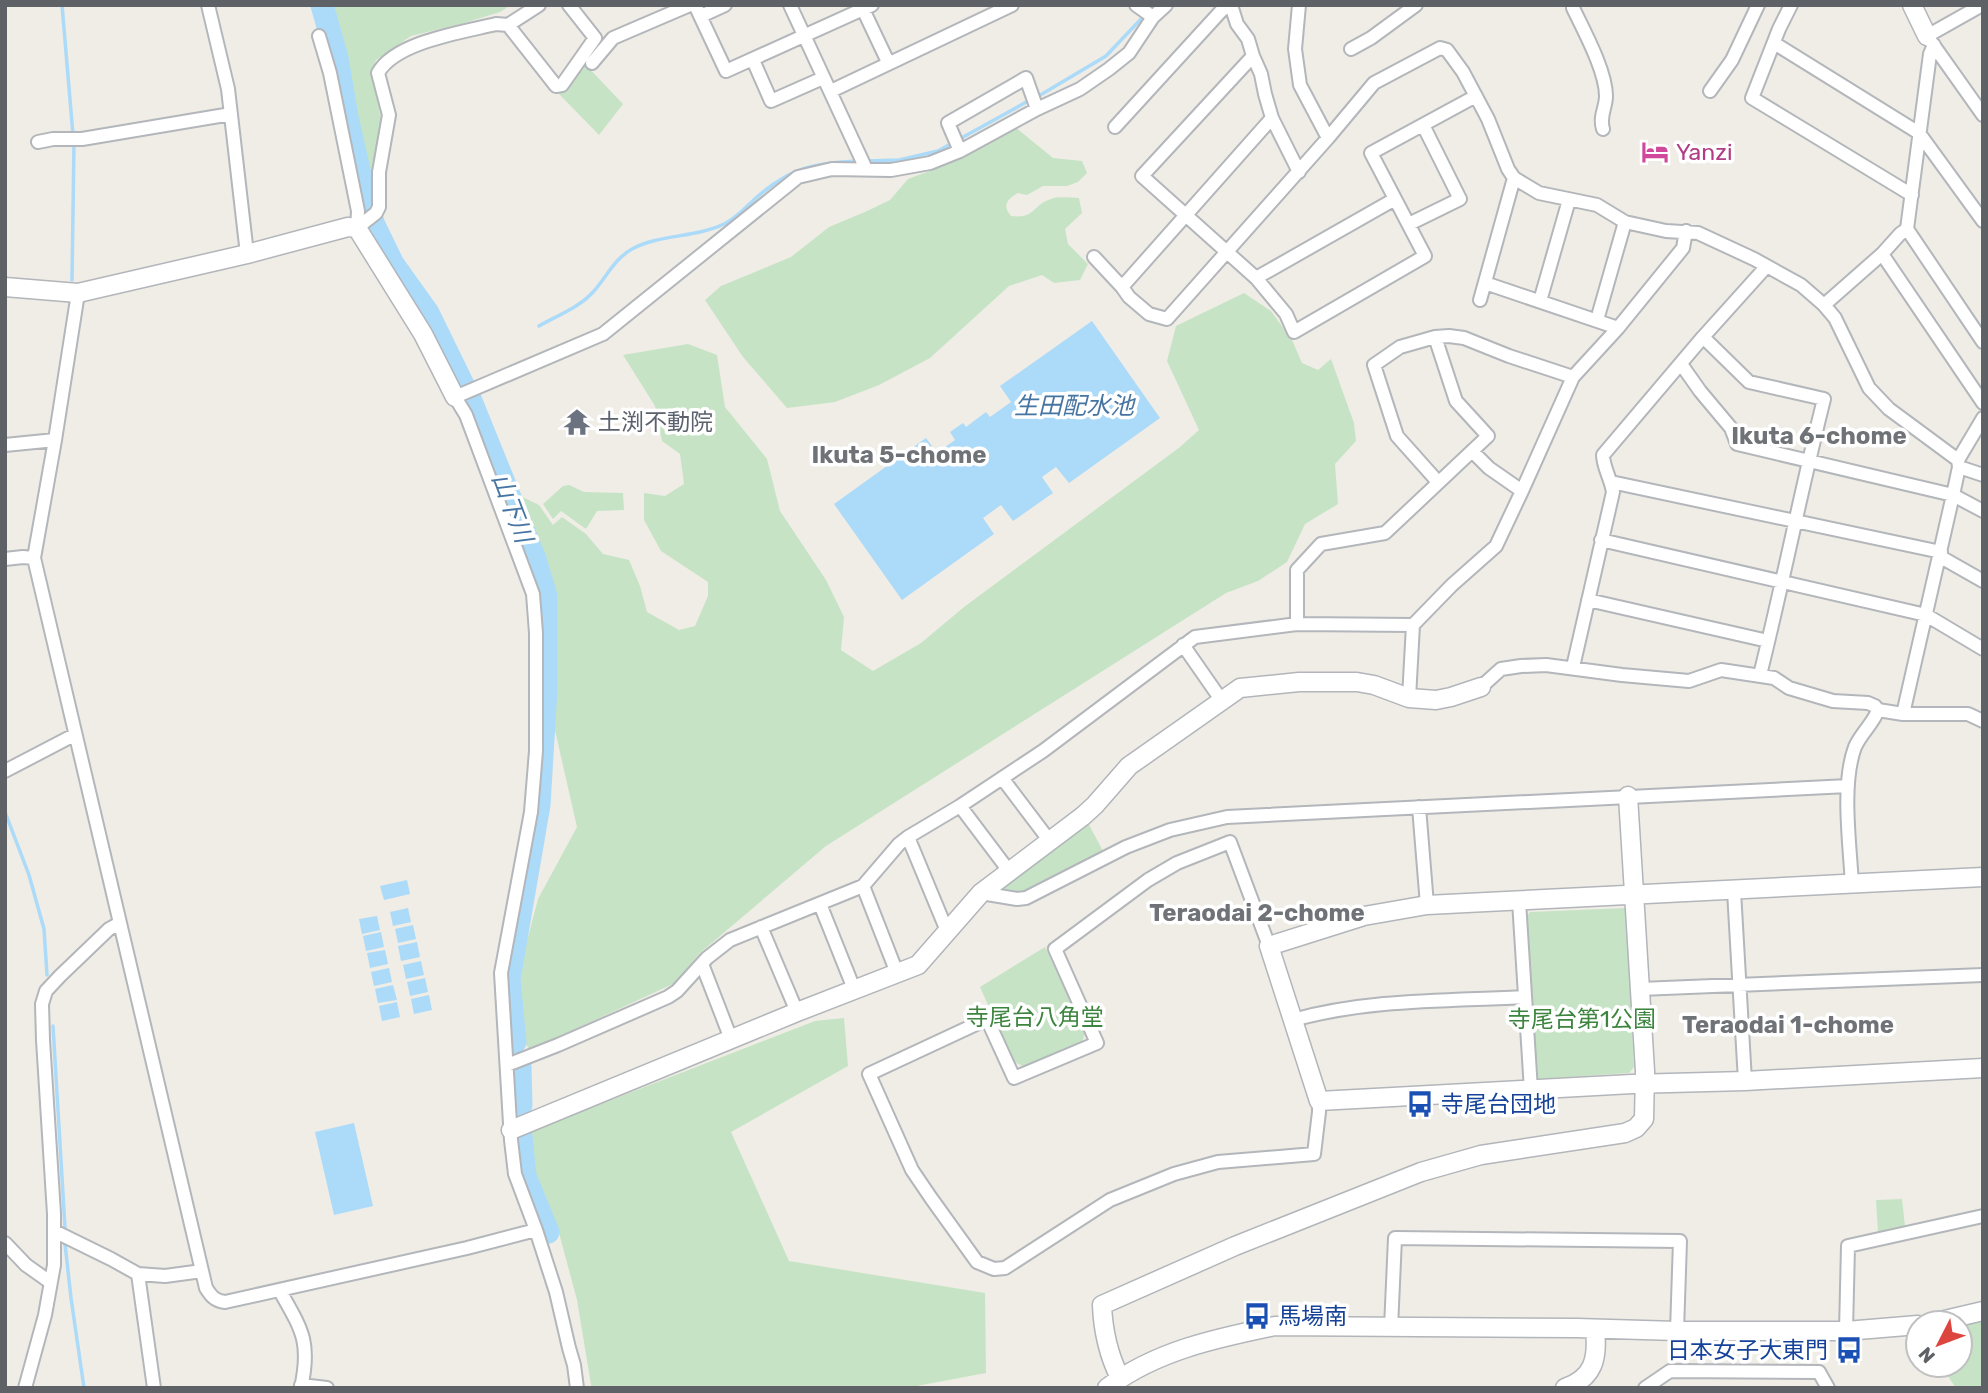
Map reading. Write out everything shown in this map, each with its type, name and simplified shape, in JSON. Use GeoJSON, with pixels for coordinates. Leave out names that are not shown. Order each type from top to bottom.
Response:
{"type":"FeatureCollection","features":[{"type":"Feature","properties":{"kind":"street"},"geometry":{"type":"LineString","coordinates":[[208,5],[228,89],[247,254]]}},
{"type":"Feature","properties":{"kind":"street"},"geometry":{"type":"LineString","coordinates":[[5,287],[78,293],[247,254],[348,228],[366,220],[379,207],[379,172],[388,115],[378,73],[382,66],[415,44],[496,24],[508,25],[539,5]]}},
{"type":"Feature","properties":{"kind":"street"},"geometry":{"type":"LineString","coordinates":[[508,25],[556,86],[562,85],[595,38],[569,5]]}},
{"type":"Feature","properties":{"kind":"street"},"geometry":{"type":"LineString","coordinates":[[592,63],[613,37],[690,5]]}},
{"type":"Feature","properties":{"kind":"street"},"geometry":{"type":"LineString","coordinates":[[725,5],[698,11],[726,71],[865,7],[888,62]]}},
{"type":"Feature","properties":{"kind":"street"},"geometry":{"type":"LineString","coordinates":[[790,5],[866,169]]}},
{"type":"Feature","properties":{"kind":"street"},"geometry":{"type":"LineString","coordinates":[[831,90],[990,10],[1012,5]]}},
{"type":"Feature","properties":{"kind":"street"},"geometry":{"type":"LineString","coordinates":[[1136,5],[1153,17]]}},
{"type":"Feature","properties":{"kind":"street"},"geometry":{"type":"LineString","coordinates":[[458,396],[603,334],[798,177],[832,169],[891,170],[930,163],[960,151],[1080,89],[1129,53],[1153,17],[1166,5]]}},
{"type":"Feature","properties":{"kind":"street"},"geometry":{"type":"LineString","coordinates":[[1115,127],[1222,10],[1231,5],[1261,74],[1272,118],[1299,172]]}},
{"type":"Feature","properties":{"kind":"street"},"geometry":{"type":"LineString","coordinates":[[1299,5],[1295,49],[1300,85],[1328,138]]}},
{"type":"Feature","properties":{"kind":"street"},"geometry":{"type":"LineString","coordinates":[[1351,49],[1371,38],[1416,5]]}},
{"type":"Feature","properties":{"kind":"street"},"geometry":{"type":"LineString","coordinates":[[1574,5],[1601,72],[1606,97],[1601,121],[1603,128]]}},
{"type":"Feature","properties":{"kind":"street"},"geometry":{"type":"LineString","coordinates":[[1710,91],[1732,60],[1758,5]]}},
{"type":"Feature","properties":{"kind":"street"},"geometry":{"type":"LineString","coordinates":[[1791,5],[1752,98],[1912,195]]}},
{"type":"Feature","properties":{"kind":"street"},"geometry":{"type":"LineString","coordinates":[[1912,5],[1931,41],[1983,115]]}},
{"type":"Feature","properties":{"kind":"street"},"geometry":{"type":"LineString","coordinates":[[1931,41],[1982,5]]}},
{"type":"Feature","properties":{"kind":"street"},"geometry":{"type":"LineString","coordinates":[[319,36],[330,73],[358,211],[366,220]]}},
{"type":"Feature","properties":{"kind":"street"},"geometry":{"type":"LineString","coordinates":[[1931,41],[1907,229],[1983,342]]}},
{"type":"Feature","properties":{"kind":"street"},"geometry":{"type":"LineString","coordinates":[[1774,43],[1919,133],[1983,221]]}},
{"type":"Feature","properties":{"kind":"street"},"geometry":{"type":"LineString","coordinates":[[1094,257],[1129,297],[1149,314],[1167,319],[1299,172],[1374,83],[1440,48],[1447,50],[1463,72],[1488,119],[1514,178],[1539,193],[1597,205],[1625,222],[1667,231],[1698,233],[1801,285],[1835,318],[1870,388],[1889,409],[1958,463],[1983,475]]}},
{"type":"Feature","properties":{"kind":"street"},"geometry":{"type":"LineString","coordinates":[[1253,56],[1142,176],[1256,278],[1286,314],[1294,332],[1425,256],[1371,153],[1476,96]]}},
{"type":"Feature","properties":{"kind":"street"},"geometry":{"type":"LineString","coordinates":[[753,60],[771,101],[823,78]]}},
{"type":"Feature","properties":{"kind":"street"},"geometry":{"type":"LineString","coordinates":[[960,151],[947,123],[1026,78],[1037,109]]}},
{"type":"Feature","properties":{"kind":"street"},"geometry":{"type":"LineString","coordinates":[[38,142],[82,139],[231,114]]}},
{"type":"Feature","properties":{"kind":"street"},"geometry":{"type":"LineString","coordinates":[[1122,287],[1272,118]]}},
{"type":"Feature","properties":{"kind":"street"},"geometry":{"type":"LineString","coordinates":[[1409,223],[1460,199],[1423,125]]}},
{"type":"Feature","properties":{"kind":"street"},"geometry":{"type":"LineString","coordinates":[[1480,300],[1514,178]]}},
{"type":"Feature","properties":{"kind":"street"},"geometry":{"type":"LineString","coordinates":[[1256,278],[1395,199]]}},
{"type":"Feature","properties":{"kind":"street"},"geometry":{"type":"LineString","coordinates":[[1540,301],[1569,200]]}},
{"type":"Feature","properties":{"kind":"street"},"geometry":{"type":"LineString","coordinates":[[366,220],[363,236],[458,396],[533,594],[536,633],[536,751],[531,812],[501,973],[515,1174],[556,1292],[577,1388]]}},
{"type":"Feature","properties":{"kind":"street"},"geometry":{"type":"LineString","coordinates":[[1597,320],[1625,222]]}},
{"type":"Feature","properties":{"kind":"street"},"geometry":{"type":"LineString","coordinates":[[1824,305],[1907,229]]}},
{"type":"Feature","properties":{"kind":"street"},"geometry":{"type":"LineString","coordinates":[[1409,698],[1413,625],[1496,546],[1573,377],[1618,328],[1683,248],[1686,231]]}},
{"type":"Feature","properties":{"kind":"street"},"geometry":{"type":"LineString","coordinates":[[1882,254],[1983,403]]}},
{"type":"Feature","properties":{"kind":"street"},"geometry":{"type":"LineString","coordinates":[[1573,667],[1613,492],[1603,455],[1766,267]]}},
{"type":"Feature","properties":{"kind":"street"},"geometry":{"type":"LineString","coordinates":[[1485,283],[1618,328]]}},
{"type":"Feature","properties":{"kind":"street"},"geometry":{"type":"LineString","coordinates":[[78,293],[34,558],[206,1288],[211,1296],[225,1302],[536,1230]]}},
{"type":"Feature","properties":{"kind":"street"},"geometry":{"type":"LineString","coordinates":[[1438,482],[1397,436],[1374,365],[1400,347],[1435,337],[1464,338],[1573,377]]}},
{"type":"Feature","properties":{"kind":"street"},"geometry":{"type":"LineString","coordinates":[[1297,624],[1297,570],[1321,544],[1385,533],[1488,436],[1456,401],[1435,337]]}},
{"type":"Feature","properties":{"kind":"street"},"geometry":{"type":"LineString","coordinates":[[1703,337],[1749,382],[1824,399],[1760,675]]}},
{"type":"Feature","properties":{"kind":"street"},"geometry":{"type":"LineString","coordinates":[[1681,364],[1731,428],[1737,444],[1953,495],[1983,511]]}},
{"type":"Feature","properties":{"kind":"street"},"geometry":{"type":"LineString","coordinates":[[1903,714],[1958,463],[1983,418]]}},
{"type":"Feature","properties":{"kind":"street"},"geometry":{"type":"LineString","coordinates":[[5,446],[55,440]]}},
{"type":"Feature","properties":{"kind":"street"},"geometry":{"type":"LineString","coordinates":[[1472,451],[1489,468],[1522,491]]}},
{"type":"Feature","properties":{"kind":"street"},"geometry":{"type":"LineString","coordinates":[[1611,482],[1940,554],[1983,581]]}},
{"type":"Feature","properties":{"kind":"street"},"geometry":{"type":"LineString","coordinates":[[1601,540],[1926,615],[1983,649]]}},
{"type":"Feature","properties":{"kind":"street"},"geometry":{"type":"LineString","coordinates":[[5,559],[34,558]]}},
{"type":"Feature","properties":{"kind":"street"},"geometry":{"type":"LineString","coordinates":[[1588,600],[1768,641]]}},
{"type":"Feature","properties":{"kind":"street"},"geometry":{"type":"LineString","coordinates":[[507,1065],[668,997],[730,940],[863,886],[908,837],[1043,751],[1195,637],[1297,624],[1413,625]]}},
{"type":"Feature","properties":{"kind":"street"},"geometry":{"type":"LineString","coordinates":[[1183,645],[1223,701]]}},
{"type":"Feature","properties":{"kind":"street"},"geometry":{"type":"LineString","coordinates":[[511,1130],[918,965],[981,893],[1095,805],[1129,766],[1240,688],[1299,682],[1357,682],[1374,685],[1409,698],[1436,699],[1480,687],[1501,669],[1546,664],[1689,681],[1721,670],[1774,678],[1789,688],[1833,701],[1868,703],[1878,710],[1903,714],[1968,714],[1983,721]]}},
{"type":"Feature","properties":{"kind":"street"},"geometry":{"type":"LineString","coordinates":[[1852,885],[1848,786],[1854,751],[1860,736],[1878,710]]}},
{"type":"Feature","properties":{"kind":"street"},"geometry":{"type":"LineString","coordinates":[[5,771],[74,735]]}},
{"type":"Feature","properties":{"kind":"street"},"geometry":{"type":"LineString","coordinates":[[1002,778],[1049,840]]}},
{"type":"Feature","properties":{"kind":"street"},"geometry":{"type":"LineString","coordinates":[[981,893],[1026,898],[1126,847],[1170,830],[1227,817],[1848,786]]}},
{"type":"Feature","properties":{"kind":"street"},"geometry":{"type":"LineString","coordinates":[[1628,796],[1645,1083],[1644,1119],[1636,1128],[1625,1133],[1481,1155],[1420,1172],[1235,1246],[1102,1305],[1114,1383],[1155,1360],[1194,1345],[1275,1326],[1677,1331],[1846,1331],[1904,1326]]}},
{"type":"Feature","properties":{"kind":"street"},"geometry":{"type":"LineString","coordinates":[[960,806],[1009,871]]}},
{"type":"Feature","properties":{"kind":"street"},"geometry":{"type":"LineString","coordinates":[[1419,807],[1427,905]]}},
{"type":"Feature","properties":{"kind":"street"},"geometry":{"type":"LineString","coordinates":[[908,837],[947,931]]}},
{"type":"Feature","properties":{"kind":"street"},"geometry":{"type":"LineString","coordinates":[[1230,842],[1293,1020],[1319,1101],[1314,1154],[1217,1162],[1174,1174],[1110,1200],[1005,1268],[994,1269],[976,1262],[917,1178],[869,1074],[987,1019],[1014,1078],[1097,1043],[1055,949],[1148,880],[1177,863],[1230,842]]}},
{"type":"Feature","properties":{"kind":"street"},"geometry":{"type":"LineString","coordinates":[[1269,946],[1364,916],[1427,905],[1983,877]]}},
{"type":"Feature","properties":{"kind":"street"},"geometry":{"type":"LineString","coordinates":[[863,886],[897,972]]}},
{"type":"Feature","properties":{"kind":"street"},"geometry":{"type":"LineString","coordinates":[[1734,891],[1745,1081]]}},
{"type":"Feature","properties":{"kind":"street"},"geometry":{"type":"LineString","coordinates":[[1520,901],[1531,1090]]}},
{"type":"Feature","properties":{"kind":"street"},"geometry":{"type":"LineString","coordinates":[[820,904],[855,989]]}},
{"type":"Feature","properties":{"kind":"street"},"geometry":{"type":"LineString","coordinates":[[25,1388],[45,1315],[54,1265],[54,1214],[42,1004],[46,991],[60,976],[109,929],[120,923]]}},
{"type":"Feature","properties":{"kind":"street"},"geometry":{"type":"LineString","coordinates":[[761,927],[797,1012]]}},
{"type":"Feature","properties":{"kind":"street"},"geometry":{"type":"LineString","coordinates":[[702,964],[731,1039]]}},
{"type":"Feature","properties":{"kind":"street"},"geometry":{"type":"LineString","coordinates":[[1640,989],[1983,975]]}},
{"type":"Feature","properties":{"kind":"street"},"geometry":{"type":"LineString","coordinates":[[1293,1020],[1326,1011],[1372,1006],[1525,997]]}},
{"type":"Feature","properties":{"kind":"street"},"geometry":{"type":"LineString","coordinates":[[1319,1101],[1983,1068]]}},
{"type":"Feature","properties":{"kind":"street"},"geometry":{"type":"LineString","coordinates":[[1846,1331],[1848,1246],[1983,1216]]}},
{"type":"Feature","properties":{"kind":"street"},"geometry":{"type":"LineString","coordinates":[[54,1231],[138,1274],[165,1276],[202,1271]]}},
{"type":"Feature","properties":{"kind":"street"},"geometry":{"type":"LineString","coordinates":[[1391,1328],[1395,1238],[1680,1241],[1677,1331]]}},
{"type":"Feature","properties":{"kind":"street"},"geometry":{"type":"LineString","coordinates":[[5,1244],[26,1265],[50,1282]]}},
{"type":"Feature","properties":{"kind":"street"},"geometry":{"type":"LineString","coordinates":[[138,1274],[154,1388]]}},
{"type":"Feature","properties":{"kind":"street"},"geometry":{"type":"LineString","coordinates":[[279,1291],[303,1335],[306,1346],[306,1364],[301,1386],[327,1388]]}},
{"type":"Feature","properties":{"kind":"street"},"geometry":{"type":"LineString","coordinates":[[1565,1388],[1578,1383],[1594,1363],[1597,1344],[1595,1330]]}},
{"type":"Feature","properties":{"kind":"street"},"geometry":{"type":"LineString","coordinates":[[1645,1388],[1670,1371],[1819,1372],[1828,1388]]}},
{"type":"Feature","properties":{"kind":"street"},"geometry":{"type":"LineString","coordinates":[[1729,1372],[1730,1388]]}},
{"type":"Feature","properties":{"kind":"green space"},"geometry":{"type":"Polygon","coordinates":[[[328,5],[511,5],[500,12],[411,36],[376,60],[371,72],[381,118],[372,171],[375,201],[371,203],[343,57],[328,5]]]}},
{"type":"Feature","properties":{"kind":"green space"},"geometry":{"type":"Polygon","coordinates":[[[586,65],[623,104],[599,135],[559,94],[586,65]]]}},
{"type":"Feature","properties":{"kind":"green space"},"geometry":{"type":"Polygon","coordinates":[[[1015,127],[1053,158],[1082,161],[1087,173],[1078,182],[1067,186],[1043,186],[1027,195],[1018,193],[1006,206],[1011,216],[1019,216],[1030,214],[1051,199],[1079,198],[1082,213],[1065,229],[1068,244],[1088,264],[1080,280],[1054,283],[1042,275],[1009,286],[930,358],[879,385],[835,402],[787,408],[743,357],[705,300],[721,286],[791,257],[829,227],[890,200],[908,179],[946,165],[1015,127]]]}},
{"type":"Feature","properties":{"kind":"green space"},"geometry":{"type":"Polygon","coordinates":[[[1244,293],[1271,311],[1292,340],[1302,363],[1318,370],[1331,359],[1354,423],[1356,441],[1335,464],[1338,504],[1305,524],[1287,562],[1258,581],[1226,593],[826,846],[700,953],[675,983],[530,1050],[520,1036],[518,975],[538,899],[577,827],[554,726],[555,657],[550,595],[537,546],[514,493],[539,505],[553,525],[562,517],[586,534],[603,554],[629,560],[647,612],[679,630],[695,626],[708,596],[708,582],[661,551],[644,520],[644,493],[665,496],[684,484],[680,454],[662,441],[655,406],[623,355],[688,344],[717,355],[725,407],[767,459],[780,511],[826,580],[844,617],[841,650],[873,671],[921,643],[964,607],[1180,447],[1199,430],[1167,361],[1176,326],[1244,293]]]}},
{"type":"Feature","properties":{"kind":"green space"},"geometry":{"type":"Polygon","coordinates":[[[569,485],[584,492],[623,493],[624,510],[597,511],[586,529],[561,511],[553,519],[543,504],[563,486],[569,485]]]}},
{"type":"Feature","properties":{"kind":"green space"},"geometry":{"type":"Polygon","coordinates":[[[1087,821],[1103,851],[1026,891],[1005,893],[1003,886],[1087,821]]]}},
{"type":"Feature","properties":{"kind":"green space","name":"寺尾台第1公園"},"geometry":{"type":"Polygon","coordinates":[[[1626,908],[1634,1067],[1629,1073],[1539,1079],[1536,1076],[1527,916],[1530,912],[1626,908]]]}},
{"type":"Feature","properties":{"kind":"green space","name":"寺尾台八角堂"},"geometry":{"type":"Polygon","coordinates":[[[1045,947],[1085,1033],[1082,1043],[1023,1066],[1014,1062],[980,987],[1045,947]]]}},
{"type":"Feature","properties":{"kind":"green space"},"geometry":{"type":"Polygon","coordinates":[[[844,1018],[848,1066],[731,1132],[789,1261],[985,1293],[986,1373],[906,1388],[593,1388],[577,1300],[559,1233],[534,1177],[531,1131],[815,1021],[844,1018]]]}},
{"type":"Feature","properties":{"kind":"green space"},"geometry":{"type":"Polygon","coordinates":[[[1902,1199],[1905,1226],[1878,1232],[1876,1200],[1902,1199]]]}},
{"type":"Feature","properties":{"kind":"green space"},"geometry":{"type":"Polygon","coordinates":[[[1983,1318],[1983,1388],[1956,1388],[1950,1379],[1974,1379],[1974,1321],[1983,1318]]]}},
{"type":"Feature","properties":{"kind":"water","name":"生田配水池"},"geometry":{"type":"Polygon","coordinates":[[[1092,321],[1160,418],[1069,483],[1056,467],[1042,477],[1053,493],[1013,521],[1001,505],[983,518],[994,534],[902,600],[834,504],[926,438],[937,453],[955,440],[950,432],[963,423],[966,427],[986,412],[990,417],[1011,402],[1000,386],[1092,321]]]}},
{"type":"Feature","properties":{"kind":"water"},"geometry":{"type":"Polygon","coordinates":[[[407,880],[410,894],[384,900],[380,886],[407,880]]]}},
{"type":"Feature","properties":{"kind":"water"},"geometry":{"type":"Polygon","coordinates":[[[408,908],[411,922],[393,926],[390,912],[408,908]]]}},
{"type":"Feature","properties":{"kind":"water"},"geometry":{"type":"Polygon","coordinates":[[[377,916],[380,930],[362,934],[359,919],[377,916]]]}},
{"type":"Feature","properties":{"kind":"water"},"geometry":{"type":"Polygon","coordinates":[[[413,925],[416,939],[398,943],[395,929],[413,925]]]}},
{"type":"Feature","properties":{"kind":"water"},"geometry":{"type":"Polygon","coordinates":[[[381,932],[384,947],[366,951],[363,936],[381,932]]]}},
{"type":"Feature","properties":{"kind":"water"},"geometry":{"type":"Polygon","coordinates":[[[417,942],[420,957],[401,961],[398,946],[417,942]]]}},
{"type":"Feature","properties":{"kind":"water"},"geometry":{"type":"Polygon","coordinates":[[[385,950],[388,964],[370,968],[367,953],[385,950]]]}},
{"type":"Feature","properties":{"kind":"water"},"geometry":{"type":"Polygon","coordinates":[[[421,961],[424,975],[406,979],[403,965],[421,961]]]}},
{"type":"Feature","properties":{"kind":"water"},"geometry":{"type":"Polygon","coordinates":[[[389,968],[392,982],[374,986],[371,972],[389,968]]]}},
{"type":"Feature","properties":{"kind":"water"},"geometry":{"type":"Polygon","coordinates":[[[425,978],[428,992],[410,996],[407,982],[425,978]]]}},
{"type":"Feature","properties":{"kind":"water"},"geometry":{"type":"Polygon","coordinates":[[[393,985],[397,1000],[378,1003],[375,989],[393,985]]]}},
{"type":"Feature","properties":{"kind":"water"},"geometry":{"type":"Polygon","coordinates":[[[429,995],[432,1010],[414,1014],[411,999],[429,995]]]}},
{"type":"Feature","properties":{"kind":"water"},"geometry":{"type":"Polygon","coordinates":[[[397,1002],[400,1017],[382,1021],[379,1006],[397,1002]]]}},
{"type":"Feature","properties":{"kind":"water"},"geometry":{"type":"Polygon","coordinates":[[[354,1123],[373,1206],[334,1215],[315,1132],[354,1123]]]}},
{"type":"Feature","properties":{"kind":"waterway"},"geometry":{"type":"LineString","coordinates":[[62,5],[73,135]]}},
{"type":"Feature","properties":{"kind":"waterway","name":"山下川"},"geometry":{"type":"LineString","coordinates":[[322,5],[337,58],[347,117],[374,225],[393,264],[428,313],[471,401],[535,559],[546,596],[546,689],[539,805],[509,979],[515,1042]]}},
{"type":"Feature","properties":{"kind":"waterway"},"geometry":{"type":"LineString","coordinates":[[1037,97],[1106,56],[1141,19]]}},
{"type":"Feature","properties":{"kind":"waterway"},"geometry":{"type":"LineString","coordinates":[[867,161],[899,160],[938,151],[1030,100]]}},
{"type":"Feature","properties":{"kind":"waterway"},"geometry":{"type":"LineString","coordinates":[[72,280],[74,142]]}},
{"type":"Feature","properties":{"kind":"waterway"},"geometry":{"type":"LineString","coordinates":[[539,326],[588,297],[615,263],[632,249],[724,224],[781,179],[804,168],[859,161]]}},
{"type":"Feature","properties":{"kind":"waterway"},"geometry":{"type":"LineString","coordinates":[[5,812],[29,875],[44,929],[47,975]]}},
{"type":"Feature","properties":{"kind":"waterway"},"geometry":{"type":"LineString","coordinates":[[53,1026],[65,1228]]}},
{"type":"Feature","properties":{"kind":"waterway","name":"山下川"},"geometry":{"type":"LineString","coordinates":[[520,1067],[521,1105]]}},
{"type":"Feature","properties":{"kind":"waterway","name":"山下川"},"geometry":{"type":"LineString","coordinates":[[521,1137],[525,1176],[548,1232]]}},
{"type":"Feature","properties":{"kind":"waterway"},"geometry":{"type":"LineString","coordinates":[[65,1244],[84,1388]]}},
{"type":"Feature","properties":{"kind":"place","name":"Yanzi"},"geometry":{"type":"Point","coordinates":[1655,152]}},
{"type":"Feature","properties":{"kind":"place","name":"土渕不動院"},"geometry":{"type":"Point","coordinates":[577,422]}},
{"type":"Feature","properties":{"kind":"place","name":"寺尾台団地"},"geometry":{"type":"Point","coordinates":[1420,1104]}},
{"type":"Feature","properties":{"kind":"place","name":"馬場南"},"geometry":{"type":"Point","coordinates":[1257,1316]}},
{"type":"Feature","properties":{"kind":"place","name":"日本女子大東門"},"geometry":{"type":"Point","coordinates":[1849,1350]}},
{"type":"Feature","properties":{"kind":"district","name":"Ikuta 6-chome"},"geometry":{"type":"Point","coordinates":[1819,436]}},
{"type":"Feature","properties":{"kind":"district","name":"Ikuta 5-chome"},"geometry":{"type":"Point","coordinates":[899,455]}},
{"type":"Feature","properties":{"kind":"district","name":"Teraodai 2-chome"},"geometry":{"type":"Point","coordinates":[1257,913]}},
{"type":"Feature","properties":{"kind":"district","name":"Teraodai 1-chome"},"geometry":{"type":"Point","coordinates":[1788,1025]}}]}
